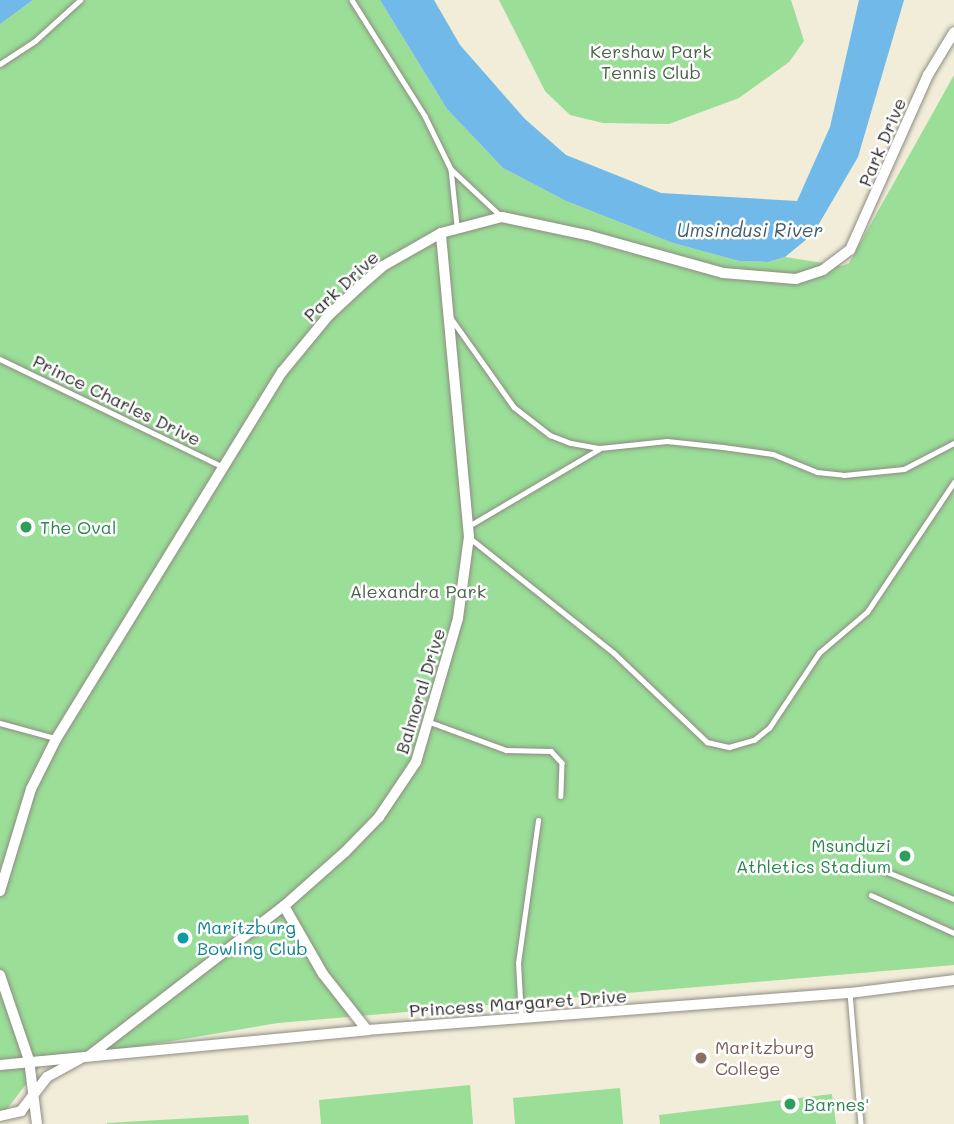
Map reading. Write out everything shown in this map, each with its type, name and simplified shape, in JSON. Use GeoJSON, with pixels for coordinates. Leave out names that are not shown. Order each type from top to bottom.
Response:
{"type":"FeatureCollection","features":[{"type":"Feature","properties":{"kind":"street","name":"Park Drive"},"geometry":{"type":"LineString","coordinates":[[0,891],[31,789],[56,739],[221,466],[282,372],[329,315],[383,266],[457,225],[502,217],[587,235],[723,273],[796,279],[824,270],[850,250],[928,75],[954,32]]}},
{"type":"Feature","properties":{"kind":"street","name":"Balmoral Drive"},"geometry":{"type":"LineString","coordinates":[[87,1057],[284,906],[379,817],[416,762],[430,722],[458,618],[469,537],[441,233]]}},
{"type":"Feature","properties":{"kind":"street"},"geometry":{"type":"LineString","coordinates":[[284,906],[323,974],[367,1030]]}},
{"type":"Feature","properties":{"kind":"street"},"geometry":{"type":"LineString","coordinates":[[0,975],[29,1060],[37,1124]]}},
{"type":"Feature","properties":{"kind":"street","name":"Princess Margaret Drive"},"geometry":{"type":"LineString","coordinates":[[0,1065],[29,1060],[87,1057],[367,1030],[850,993],[954,980]]}},
{"type":"Feature","properties":{"kind":"street","name":"Princess Margaret Drive"},"geometry":{"type":"LineString","coordinates":[[0,1116],[21,1111],[47,1077],[87,1057]]}},
{"type":"Feature","properties":{"kind":"lane"},"geometry":{"type":"LineString","coordinates":[[0,64],[35,41],[80,0]]}},
{"type":"Feature","properties":{"kind":"lane"},"geometry":{"type":"LineString","coordinates":[[352,0],[425,116],[451,169],[457,225]]}},
{"type":"Feature","properties":{"kind":"lane"},"geometry":{"type":"LineString","coordinates":[[451,169],[502,217]]}},
{"type":"Feature","properties":{"kind":"lane"},"geometry":{"type":"LineString","coordinates":[[449,315],[514,407],[550,435],[600,448],[689,443],[773,454],[817,472],[874,475],[904,469],[954,443]]}},
{"type":"Feature","properties":{"kind":"lane","name":"Prince Charles Drive"},"geometry":{"type":"LineString","coordinates":[[0,359],[221,466]]}},
{"type":"Feature","properties":{"kind":"lane"},"geometry":{"type":"LineString","coordinates":[[469,526],[600,448]]}},
{"type":"Feature","properties":{"kind":"lane"},"geometry":{"type":"LineString","coordinates":[[469,537],[614,653],[707,742],[729,747],[754,740],[769,728],[819,653],[867,612],[954,482]]}},
{"type":"Feature","properties":{"kind":"lane"},"geometry":{"type":"LineString","coordinates":[[430,722],[506,750],[551,751],[562,763],[562,796]]}},
{"type":"Feature","properties":{"kind":"lane"},"geometry":{"type":"LineString","coordinates":[[0,723],[56,739]]}},
{"type":"Feature","properties":{"kind":"lane"},"geometry":{"type":"LineString","coordinates":[[521,1018],[518,964],[538,820]]}},
{"type":"Feature","properties":{"kind":"lane"},"geometry":{"type":"LineString","coordinates":[[885,871],[954,899]]}},
{"type":"Feature","properties":{"kind":"lane"},"geometry":{"type":"LineString","coordinates":[[871,895],[954,933]]}},
{"type":"Feature","properties":{"kind":"lane"},"geometry":{"type":"LineString","coordinates":[[850,993],[862,1124]]}},
{"type":"Feature","properties":{"kind":"green space","name":"Alexandra Park"},"geometry":{"type":"Polygon","coordinates":[[[33,0],[380,0],[447,109],[503,168],[566,201],[673,243],[739,261],[768,262],[785,257],[842,266],[849,263],[954,75],[954,965],[278,1023],[42,1063],[1,1117],[0,1124],[0,24],[33,0]]]}},
{"type":"Feature","properties":{"kind":"green space","name":"Kershaw Park Tennis Club"},"geometry":{"type":"Polygon","coordinates":[[[499,0],[791,0],[804,41],[789,62],[739,98],[669,124],[603,123],[570,115],[545,91],[499,0]]]}},
{"type":"Feature","properties":{"kind":"green space"},"geometry":{"type":"Polygon","coordinates":[[[470,1085],[473,1124],[321,1124],[319,1100],[470,1085]]]}},
{"type":"Feature","properties":{"kind":"green space"},"geometry":{"type":"Polygon","coordinates":[[[620,1088],[623,1124],[515,1124],[513,1098],[620,1088]]]}},
{"type":"Feature","properties":{"kind":"green space","name":"Barnes'"},"geometry":{"type":"Polygon","coordinates":[[[832,1094],[836,1124],[660,1124],[659,1115],[832,1094]]]}},
{"type":"Feature","properties":{"kind":"green space"},"geometry":{"type":"Polygon","coordinates":[[[248,1115],[249,1124],[107,1124],[107,1123],[248,1115]]]}},
{"type":"Feature","properties":{"kind":"water"},"geometry":{"type":"Polygon","coordinates":[[[0,0],[33,0],[0,24],[0,0]]]}},
{"type":"Feature","properties":{"kind":"water","name":"Umsindusi River"},"geometry":{"type":"Polygon","coordinates":[[[380,0],[434,0],[460,45],[525,119],[566,155],[661,193],[797,201],[830,127],[859,0],[904,0],[858,157],[813,234],[785,257],[768,262],[739,261],[673,243],[566,201],[503,168],[447,109],[380,0]]]}},
{"type":"Feature","properties":{"kind":"place","name":"The Oval"},"geometry":{"type":"Point","coordinates":[26,527]}},
{"type":"Feature","properties":{"kind":"place","name":"Msunduzi Athletics Stadium"},"geometry":{"type":"Point","coordinates":[905,856]}},
{"type":"Feature","properties":{"kind":"place","name":"Maritzburg Bowling Club"},"geometry":{"type":"Point","coordinates":[183,938]}},
{"type":"Feature","properties":{"kind":"place","name":"Maritzburg College"},"geometry":{"type":"Point","coordinates":[701,1058]}},
{"type":"Feature","properties":{"kind":"place","name":"Barnes'"},"geometry":{"type":"Point","coordinates":[790,1104]}}]}
